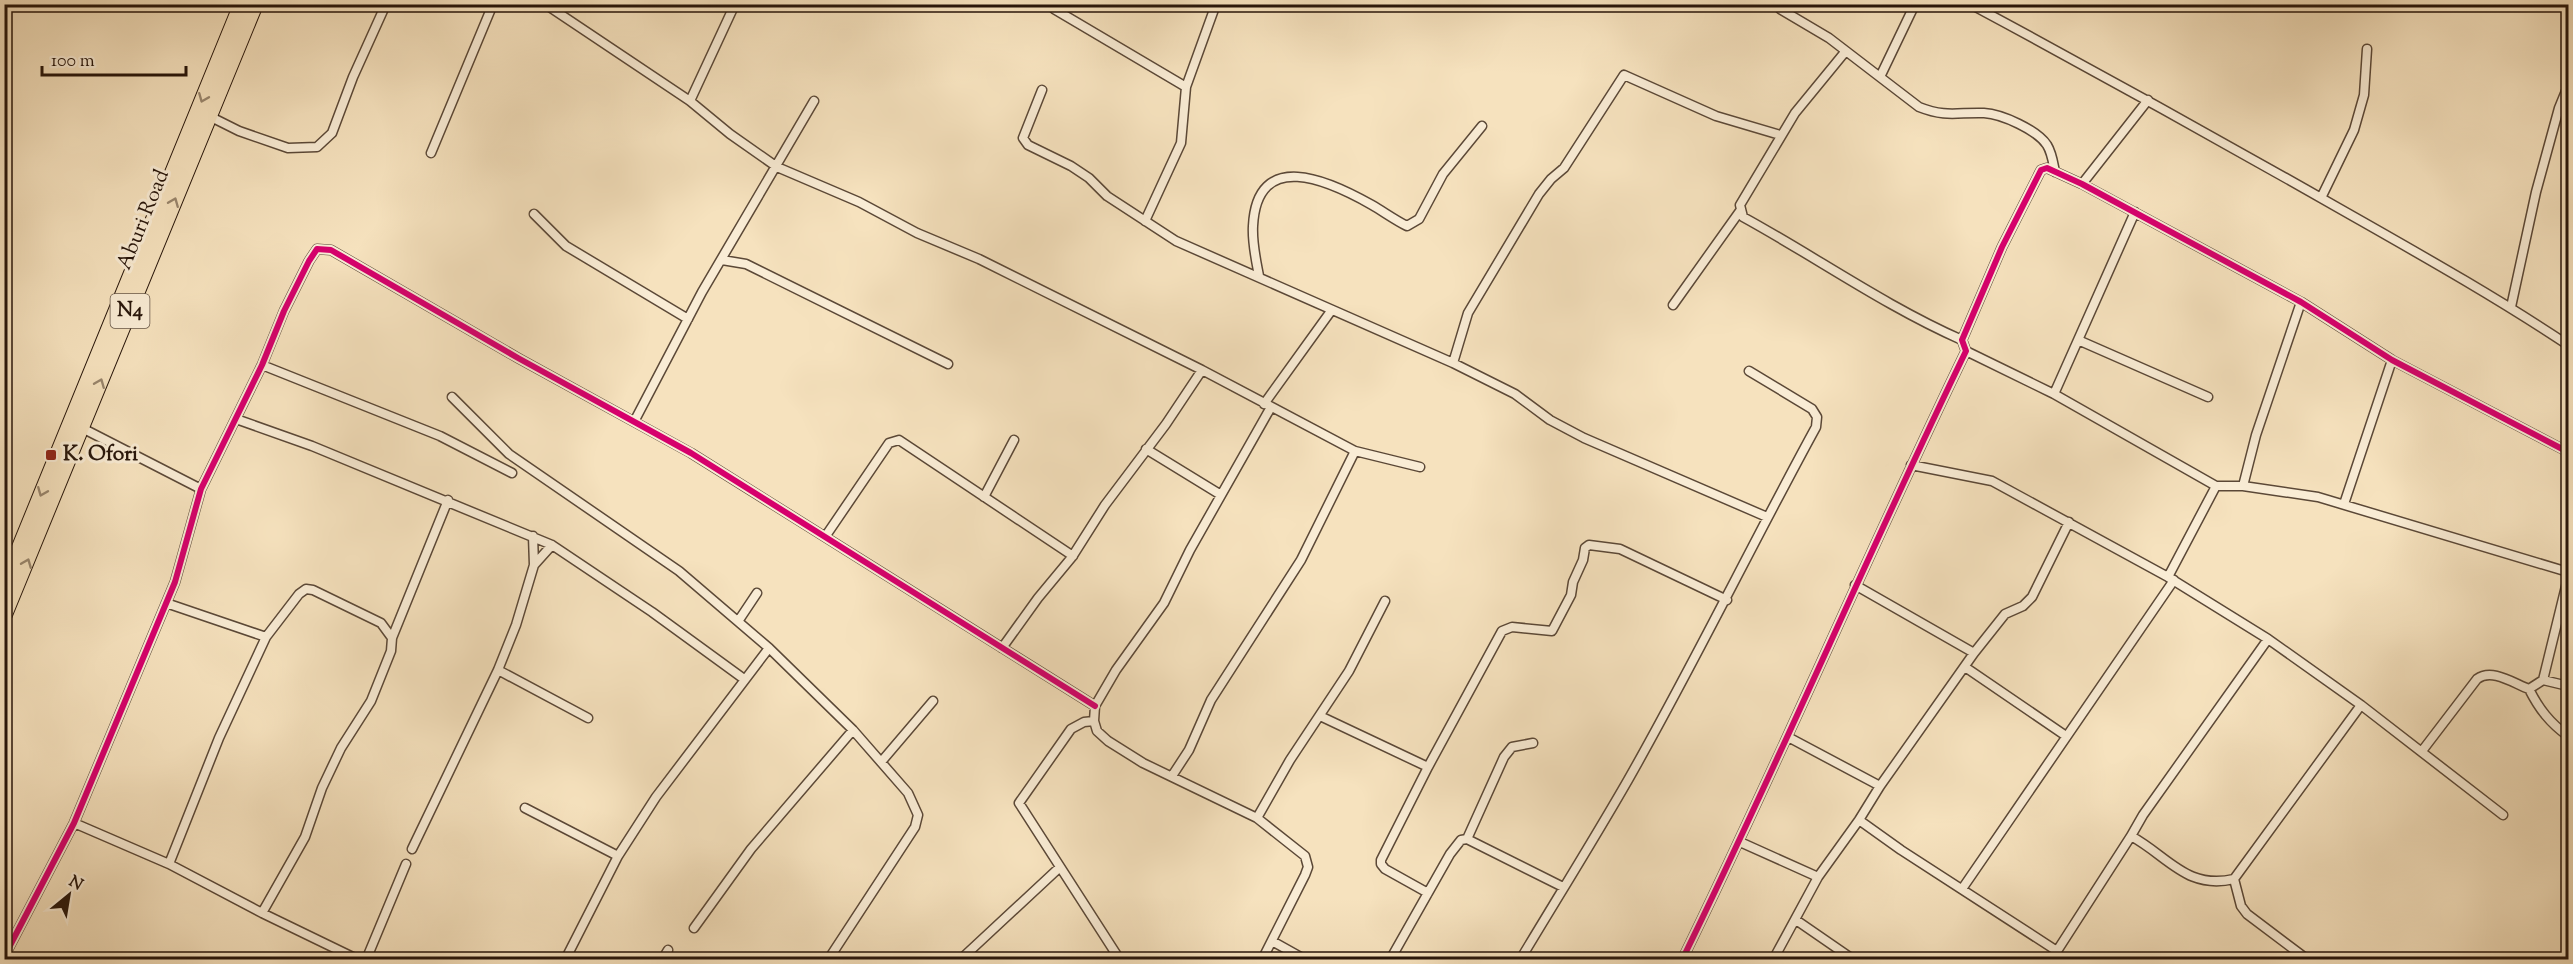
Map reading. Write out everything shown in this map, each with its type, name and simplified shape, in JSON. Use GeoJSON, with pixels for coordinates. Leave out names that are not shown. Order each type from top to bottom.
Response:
{"type":"FeatureCollection","features":[{"type":"Feature","properties":{"kind":"highway","name":"Aburi Road"},"geometry":{"type":"LineString","coordinates":[[5,579],[242,4]]}},
{"type":"Feature","properties":{"kind":"highway","name":"Aburi Road"},"geometry":{"type":"LineString","coordinates":[[4,617],[256,4]]}},
{"type":"Feature","properties":{"kind":"street"},"geometry":{"type":"LineString","coordinates":[[209,116],[239,131],[288,148],[317,147],[332,133],[353,77],[386,4]]}},
{"type":"Feature","properties":{"kind":"street"},"geometry":{"type":"LineString","coordinates":[[432,153],[493,4]]}},
{"type":"Feature","properties":{"kind":"street"},"geometry":{"type":"LineString","coordinates":[[545,4],[690,101],[730,134],[777,167],[798,178],[859,202],[917,232],[979,259],[1202,370],[1355,451],[1420,467]]}},
{"type":"Feature","properties":{"kind":"street"},"geometry":{"type":"LineString","coordinates":[[690,101],[735,4]]}},
{"type":"Feature","properties":{"kind":"street"},"geometry":{"type":"LineString","coordinates":[[1066,4],[1058,11],[1186,87]]}},
{"type":"Feature","properties":{"kind":"street"},"geometry":{"type":"LineString","coordinates":[[1145,221],[1181,143],[1186,87],[1216,4]]}},
{"type":"Feature","properties":{"kind":"street"},"geometry":{"type":"LineString","coordinates":[[1880,77],[1915,4]]}},
{"type":"Feature","properties":{"kind":"street"},"geometry":{"type":"LineString","coordinates":[[1970,4],[2148,100],[2321,198],[2511,307],[2568,345]]}},
{"type":"Feature","properties":{"kind":"street"},"geometry":{"type":"LineString","coordinates":[[1780,9],[1829,38],[1913,103],[1935,113],[1958,116],[1983,113],[1998,115],[2010,120],[2045,142],[2052,154],[2055,172]]}},
{"type":"Feature","properties":{"kind":"street"},"geometry":{"type":"LineString","coordinates":[[2321,198],[2354,129],[2364,95],[2367,49]]}},
{"type":"Feature","properties":{"kind":"street"},"geometry":{"type":"LineString","coordinates":[[1845,52],[1780,135],[1740,205],[1740,211],[1743,216],[1807,252],[1882,299],[1962,340]]}},
{"type":"Feature","properties":{"kind":"street"},"geometry":{"type":"LineString","coordinates":[[1453,363],[1468,313],[1497,264],[1539,194],[1564,168],[1624,75],[1716,116],[1780,135]]}},
{"type":"Feature","properties":{"kind":"street"},"geometry":{"type":"LineString","coordinates":[[2511,307],[2536,192],[2559,108],[2568,86]]}},
{"type":"Feature","properties":{"kind":"street"},"geometry":{"type":"LineString","coordinates":[[1042,90],[1023,138],[1028,145],[1071,165],[1089,178],[1107,196],[1176,240],[1259,276],[1331,311],[1453,363],[1515,394],[1550,420],[1584,438],[1767,517]]}},
{"type":"Feature","properties":{"kind":"street"},"geometry":{"type":"LineString","coordinates":[[2082,184],[2148,100]]}},
{"type":"Feature","properties":{"kind":"street"},"geometry":{"type":"LineString","coordinates":[[635,420],[688,319],[814,101]]}},
{"type":"Feature","properties":{"kind":"street"},"geometry":{"type":"LineString","coordinates":[[1259,276],[1252,225],[1256,203],[1263,188],[1273,180],[1291,175],[1309,177],[1330,184],[1407,226],[1419,219],[1443,174],[1482,126]]}},
{"type":"Feature","properties":{"kind":"street"},"geometry":{"type":"LineString","coordinates":[[2568,452],[2392,360],[2301,302],[2082,184],[2047,168],[2038,175],[2002,246],[1962,340],[1966,351],[2054,394],[2216,486],[2243,486],[2318,497],[2568,572]]}},
{"type":"Feature","properties":{"kind":"street"},"geometry":{"type":"LineString","coordinates":[[1673,305],[1740,211]]}},
{"type":"Feature","properties":{"kind":"street"},"geometry":{"type":"LineString","coordinates":[[2054,394],[2134,212]]}},
{"type":"Feature","properties":{"kind":"street"},"geometry":{"type":"LineString","coordinates":[[534,214],[566,246],[688,319]]}},
{"type":"Feature","properties":{"kind":"street"},"geometry":{"type":"LineString","coordinates":[[4,957],[74,823],[175,582],[201,489],[262,365],[284,311],[317,249],[331,250],[518,358],[635,420],[1095,706]]}},
{"type":"Feature","properties":{"kind":"street"},"geometry":{"type":"LineString","coordinates":[[722,260],[746,264],[948,364]]}},
{"type":"Feature","properties":{"kind":"street"},"geometry":{"type":"LineString","coordinates":[[2243,486],[2256,435],[2301,302]]}},
{"type":"Feature","properties":{"kind":"street"},"geometry":{"type":"LineString","coordinates":[[1262,960],[1308,867],[1305,856],[1257,818],[1143,764],[1114,746],[1096,731],[1095,706],[1116,670],[1164,603],[1267,406],[1331,311]]}},
{"type":"Feature","properties":{"kind":"street"},"geometry":{"type":"LineString","coordinates":[[2078,340],[2208,397]]}},
{"type":"Feature","properties":{"kind":"street"},"geometry":{"type":"LineString","coordinates":[[1682,960],[1740,842],[1855,585],[1966,351]]}},
{"type":"Feature","properties":{"kind":"street"},"geometry":{"type":"LineString","coordinates":[[2344,504],[2392,360]]}},
{"type":"Feature","properties":{"kind":"street"},"geometry":{"type":"LineString","coordinates":[[262,365],[440,436],[512,473]]}},
{"type":"Feature","properties":{"kind":"street"},"geometry":{"type":"LineString","coordinates":[[1002,648],[1038,598],[1073,556],[1105,506],[1166,424],[1202,370]]}},
{"type":"Feature","properties":{"kind":"street"},"geometry":{"type":"LineString","coordinates":[[1520,960],[1627,781],[1727,600],[1767,517],[1816,427],[1817,417],[1812,409],[1749,371]]}},
{"type":"Feature","properties":{"kind":"street"},"geometry":{"type":"LineString","coordinates":[[452,397],[509,454],[679,571],[739,620],[853,730],[908,793],[918,815],[915,827],[828,960]]}},
{"type":"Feature","properties":{"kind":"street"},"geometry":{"type":"LineString","coordinates":[[236,419],[312,446],[448,500],[552,545],[652,612],[744,679]]}},
{"type":"Feature","properties":{"kind":"street"},"geometry":{"type":"LineString","coordinates":[[82,428],[201,489]]}},
{"type":"Feature","properties":{"kind":"street"},"geometry":{"type":"LineString","coordinates":[[825,537],[890,442],[899,440],[1073,556]]}},
{"type":"Feature","properties":{"kind":"street"},"geometry":{"type":"LineString","coordinates":[[984,497],[1014,440]]}},
{"type":"Feature","properties":{"kind":"street"},"geometry":{"type":"LineString","coordinates":[[1146,449],[1221,495]]}},
{"type":"Feature","properties":{"kind":"street"},"geometry":{"type":"LineString","coordinates":[[1172,776],[1189,750],[1211,700],[1301,560],[1355,451]]}},
{"type":"Feature","properties":{"kind":"street"},"geometry":{"type":"LineString","coordinates":[[1911,465],[1992,481],[2171,578],[2268,639],[2361,705],[2503,815]]}},
{"type":"Feature","properties":{"kind":"street"},"geometry":{"type":"LineString","coordinates":[[1962,889],[2171,578],[2216,486]]}},
{"type":"Feature","properties":{"kind":"street"},"geometry":{"type":"LineString","coordinates":[[262,913],[305,837],[322,788],[341,748],[371,701],[391,651],[393,638],[448,500]]}},
{"type":"Feature","properties":{"kind":"street"},"geometry":{"type":"LineString","coordinates":[[1773,960],[1818,877],[1974,653],[2005,614],[2027,603],[2044,575],[2069,522]]}},
{"type":"Feature","properties":{"kind":"street"},"geometry":{"type":"LineString","coordinates":[[412,849],[498,670],[516,625],[534,565],[533,536]]}},
{"type":"Feature","properties":{"kind":"street"},"geometry":{"type":"LineString","coordinates":[[534,565],[552,545]]}},
{"type":"Feature","properties":{"kind":"street"},"geometry":{"type":"LineString","coordinates":[[1428,893],[1385,869],[1381,864],[1428,767],[1502,631],[1512,627],[1552,631],[1571,595],[1585,548],[1589,545],[1620,549],[1727,600]]}},
{"type":"Feature","properties":{"kind":"street"},"geometry":{"type":"LineString","coordinates":[[2529,689],[2543,680],[2568,578]]}},
{"type":"Feature","properties":{"kind":"street"},"geometry":{"type":"LineString","coordinates":[[1855,585],[1974,653]]}},
{"type":"Feature","properties":{"kind":"street"},"geometry":{"type":"LineString","coordinates":[[169,864],[219,738],[266,637],[299,594],[306,589],[313,590],[381,622],[393,638]]}},
{"type":"Feature","properties":{"kind":"street"},"geometry":{"type":"LineString","coordinates":[[739,620],[757,593]]}},
{"type":"Feature","properties":{"kind":"street"},"geometry":{"type":"LineString","coordinates":[[1257,818],[1290,760],[1349,671],[1385,601]]}},
{"type":"Feature","properties":{"kind":"street"},"geometry":{"type":"LineString","coordinates":[[166,603],[266,637]]}},
{"type":"Feature","properties":{"kind":"street"},"geometry":{"type":"LineString","coordinates":[[2058,951],[2132,836],[2143,815],[2268,639]]}},
{"type":"Feature","properties":{"kind":"street"},"geometry":{"type":"LineString","coordinates":[[565,960],[618,856],[656,797],[769,648]]}},
{"type":"Feature","properties":{"kind":"street"},"geometry":{"type":"LineString","coordinates":[[1965,667],[2066,736]]}},
{"type":"Feature","properties":{"kind":"street"},"geometry":{"type":"LineString","coordinates":[[498,670],[588,718]]}},
{"type":"Feature","properties":{"kind":"street"},"geometry":{"type":"LineString","coordinates":[[2421,751],[2477,679],[2484,674],[2493,674],[2529,689],[2539,708],[2556,727],[2568,736]]}},
{"type":"Feature","properties":{"kind":"street"},"geometry":{"type":"LineString","coordinates":[[2543,680],[2568,686]]}},
{"type":"Feature","properties":{"kind":"street"},"geometry":{"type":"LineString","coordinates":[[881,762],[933,701]]}},
{"type":"Feature","properties":{"kind":"street"},"geometry":{"type":"LineString","coordinates":[[2132,836],[2191,878],[2213,882],[2234,879],[2361,705]]}},
{"type":"Feature","properties":{"kind":"street"},"geometry":{"type":"LineString","coordinates":[[1320,716],[1428,767]]}},
{"type":"Feature","properties":{"kind":"street"},"geometry":{"type":"LineString","coordinates":[[1094,721],[1084,722],[1071,729],[1019,803],[1120,960]]}},
{"type":"Feature","properties":{"kind":"street"},"geometry":{"type":"LineString","coordinates":[[694,928],[751,849],[853,730]]}},
{"type":"Feature","properties":{"kind":"street"},"geometry":{"type":"LineString","coordinates":[[1788,737],[1880,786]]}},
{"type":"Feature","properties":{"kind":"street"},"geometry":{"type":"LineString","coordinates":[[1467,839],[1504,757],[1512,747],[1533,744]]}},
{"type":"Feature","properties":{"kind":"street"},"geometry":{"type":"LineString","coordinates":[[525,807],[618,856]]}},
{"type":"Feature","properties":{"kind":"street"},"geometry":{"type":"LineString","coordinates":[[1859,820],[2058,951],[2064,960]]}},
{"type":"Feature","properties":{"kind":"street"},"geometry":{"type":"LineString","coordinates":[[74,823],[169,864],[359,960]]}},
{"type":"Feature","properties":{"kind":"street"},"geometry":{"type":"LineString","coordinates":[[1390,960],[1461,840],[1467,839],[1563,887]]}},
{"type":"Feature","properties":{"kind":"street"},"geometry":{"type":"LineString","coordinates":[[1740,842],[1818,877]]}},
{"type":"Feature","properties":{"kind":"street"},"geometry":{"type":"LineString","coordinates":[[366,960],[406,864]]}},
{"type":"Feature","properties":{"kind":"street"},"geometry":{"type":"LineString","coordinates":[[960,960],[1060,867]]}},
{"type":"Feature","properties":{"kind":"street"},"geometry":{"type":"LineString","coordinates":[[2234,879],[2241,906],[2247,914],[2308,960]]}},
{"type":"Feature","properties":{"kind":"street"},"geometry":{"type":"LineString","coordinates":[[1796,920],[1854,960]]}},
{"type":"Feature","properties":{"kind":"street"},"geometry":{"type":"LineString","coordinates":[[1272,941],[1306,960]]}},
{"type":"Feature","properties":{"kind":"street"},"geometry":{"type":"LineString","coordinates":[[662,960],[668,950]]}},
{"type":"Feature","properties":{"kind":"cycle path"},"geometry":{"type":"LineString","coordinates":[[1682,960],[1966,351],[1962,340],[2002,247],[2041,170],[2047,168],[2082,184],[2301,302],[2392,360],[2568,452]]}},
{"type":"Feature","properties":{"kind":"cycle path"},"geometry":{"type":"LineString","coordinates":[[4,957],[74,823],[175,582],[201,489],[262,365],[284,311],[317,249],[331,250],[518,358],[691,453],[1095,706]]}},
{"type":"Feature","properties":{"kind":"place","name":"K. Ofori"},"geometry":{"type":"Point","coordinates":[51,455]}}]}
